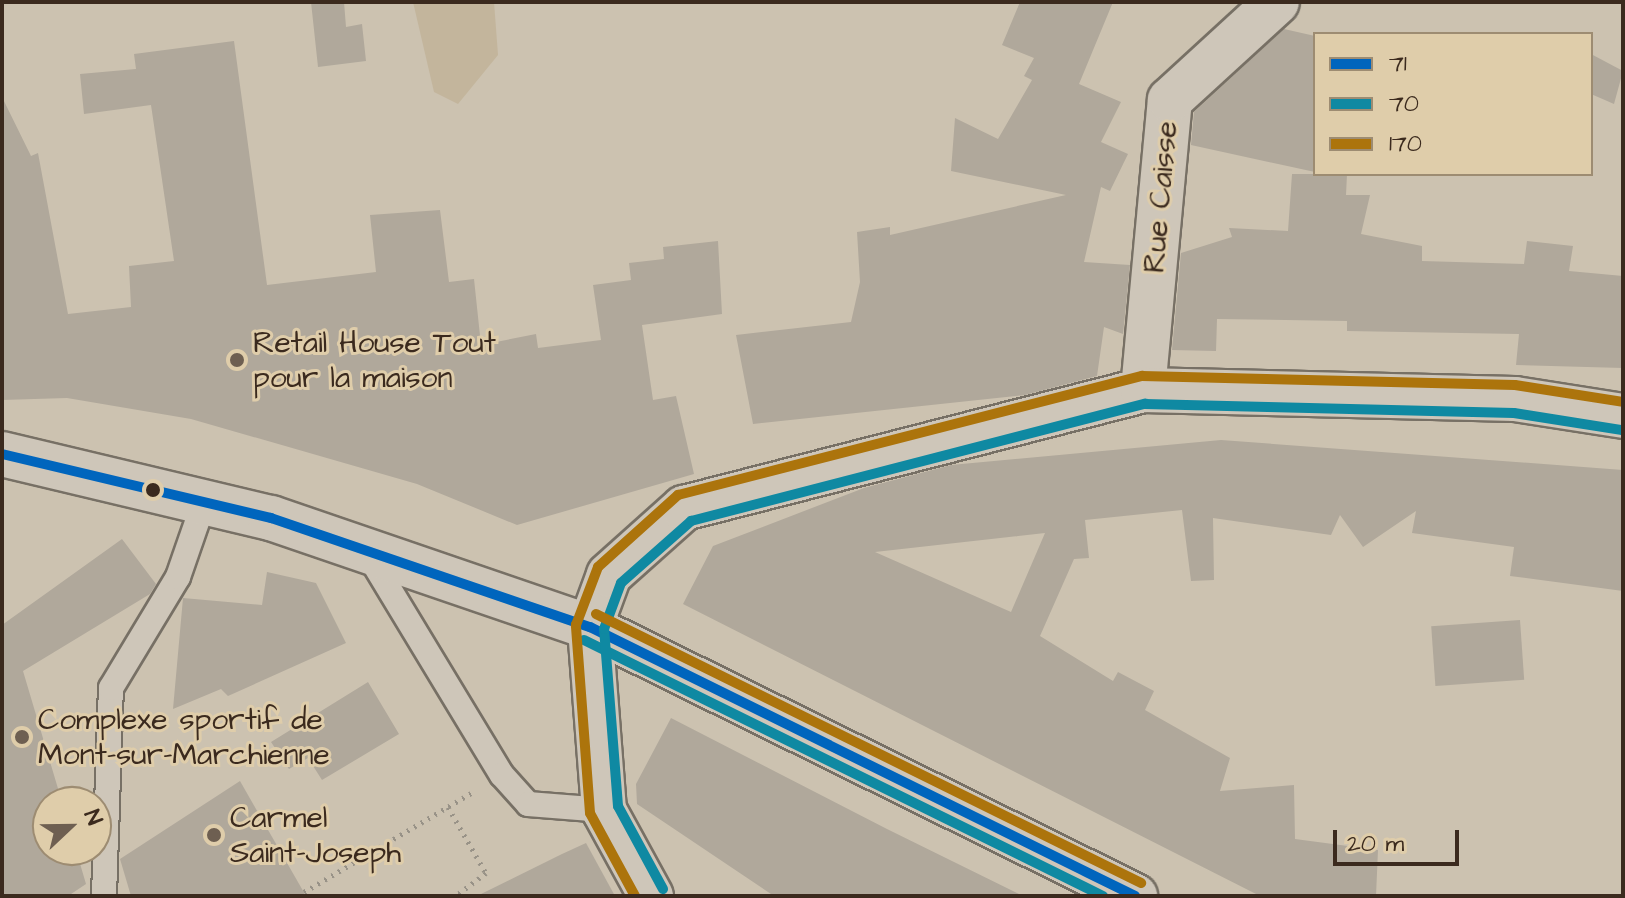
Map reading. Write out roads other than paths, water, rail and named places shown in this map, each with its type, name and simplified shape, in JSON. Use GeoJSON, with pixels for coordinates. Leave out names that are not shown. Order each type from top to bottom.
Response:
{"type":"FeatureCollection","features":[{"type":"Feature","properties":{"kind":"street","name":"Rue Caisse"},"geometry":{"type":"LineString","coordinates":[[1143,390],[1170,100],[1277,2]]}},
{"type":"Feature","properties":{"kind":"street"},"geometry":{"type":"LineString","coordinates":[[651,896],[604,810],[590,627],[609,575],[684,508],[1143,390],[1515,399],[1623,416]]}},
{"type":"Feature","properties":{"kind":"street"},"geometry":{"type":"LineString","coordinates":[[2,454],[204,502],[367,552],[590,627],[1135,896]]}},
{"type":"Feature","properties":{"kind":"lane"},"geometry":{"type":"LineString","coordinates":[[104,896],[111,688],[178,577],[204,502]]}},
{"type":"Feature","properties":{"kind":"lane"},"geometry":{"type":"LineString","coordinates":[[367,552],[502,775],[528,804],[604,810]]}},
{"type":"Feature","properties":{"kind":"place","name":"Retail House Tout pour la maison"},"geometry":{"type":"Point","coordinates":[237,360]}},
{"type":"Feature","properties":{"kind":"place","name":"Complexe sportif de Mont-sur-Marchienne"},"geometry":{"type":"Point","coordinates":[22,737]}},
{"type":"Feature","properties":{"kind":"place","name":"Carmel Saint-Joseph"},"geometry":{"type":"Point","coordinates":[214,835]}}]}
